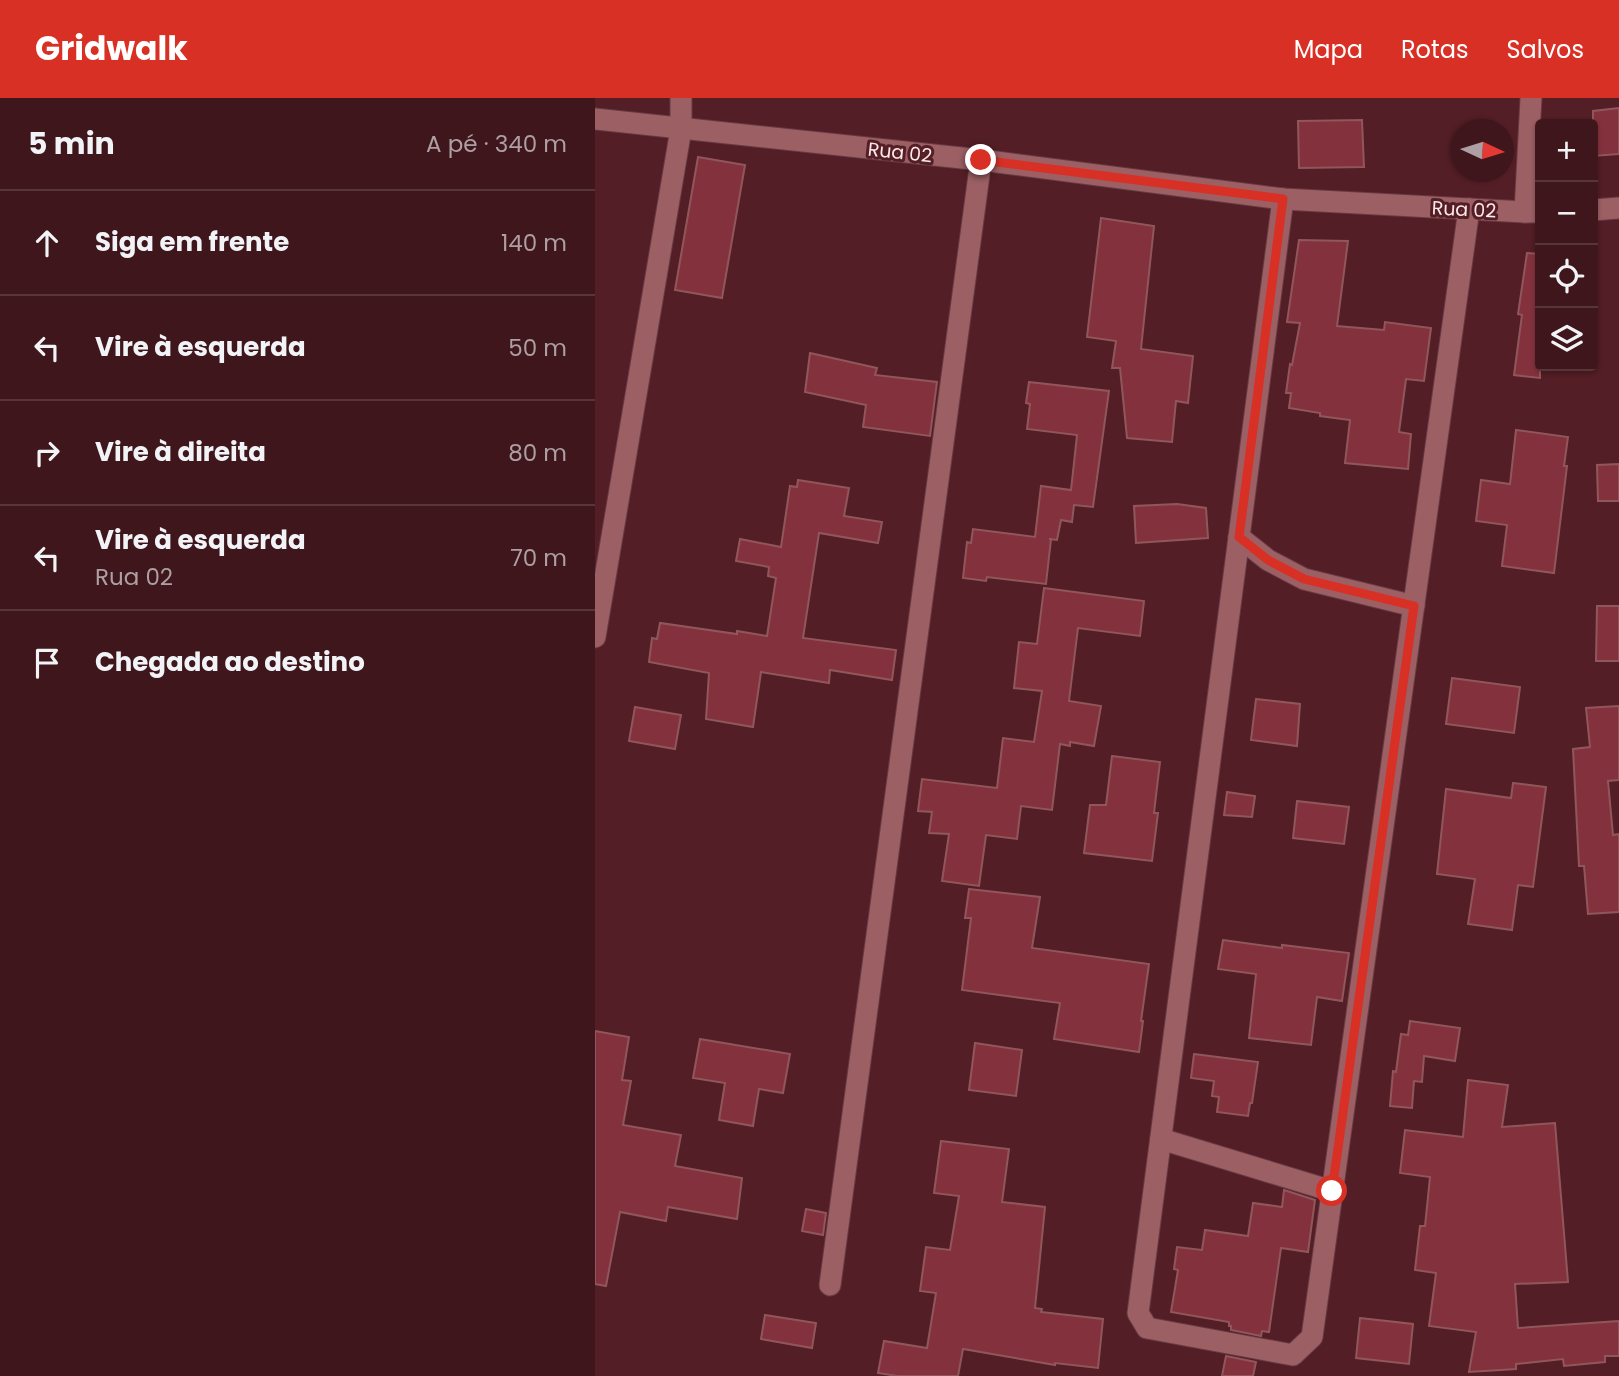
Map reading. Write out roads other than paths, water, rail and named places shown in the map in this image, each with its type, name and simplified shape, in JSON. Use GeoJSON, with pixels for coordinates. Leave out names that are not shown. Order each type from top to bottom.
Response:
{"type":"FeatureCollection","features":[{"type":"Feature","properties":{"kind":"street"},"geometry":{"type":"LineString","coordinates":[[595,637],[681,129],[681,98]]}},
{"type":"Feature","properties":{"kind":"street"},"geometry":{"type":"LineString","coordinates":[[1531,98],[1533,212]]}},
{"type":"Feature","properties":{"kind":"street","name":"Rua 02"},"geometry":{"type":"LineString","coordinates":[[595,119],[981,160],[1283,199],[1533,212]]}},
{"type":"Feature","properties":{"kind":"street"},"geometry":{"type":"LineString","coordinates":[[830,1285],[981,160]]}},
{"type":"Feature","properties":{"kind":"street"},"geometry":{"type":"LineString","coordinates":[[1283,199],[1138,1313],[1147,1328],[1293,1355],[1312,1337],[1469,209]]}},
{"type":"Feature","properties":{"kind":"street"},"geometry":{"type":"LineString","coordinates":[[1598,209],[1619,208]]}},
{"type":"Feature","properties":{"kind":"street"},"geometry":{"type":"LineString","coordinates":[[1239,537],[1268,560],[1304,579],[1414,606]]}},
{"type":"Feature","properties":{"kind":"street"},"geometry":{"type":"LineString","coordinates":[[1161,1139],[1332,1191]]}}]}
